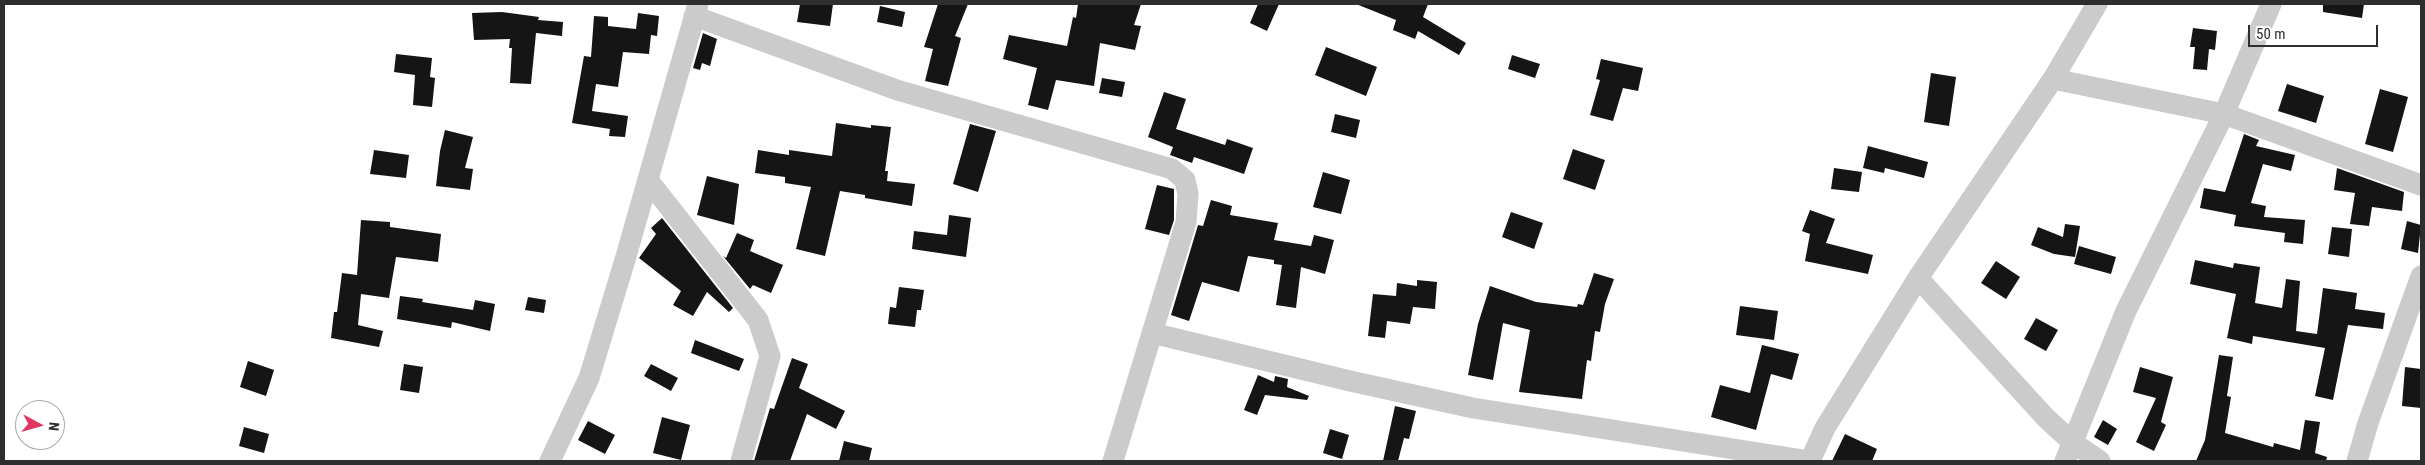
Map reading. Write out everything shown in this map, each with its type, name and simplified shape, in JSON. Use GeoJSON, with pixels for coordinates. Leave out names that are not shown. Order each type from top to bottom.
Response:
{"type":"FeatureCollection","features":[{"type":"Feature","properties":{"kind":"street"},"geometry":{"type":"LineString","coordinates":[[1152,332],[1350,381],[1473,408],[1810,461],[1824,428],[1918,278],[2053,79],[2097,4]]}},
{"type":"Feature","properties":{"kind":"street"},"geometry":{"type":"LineString","coordinates":[[2065,461],[2126,311],[2224,114],[2271,4]]}},
{"type":"Feature","properties":{"kind":"street"},"geometry":{"type":"LineString","coordinates":[[550,461],[589,378],[696,10],[897,90],[1172,169],[1184,180],[1188,194],[1186,222],[1113,461]]}},
{"type":"Feature","properties":{"kind":"street"},"geometry":{"type":"LineString","coordinates":[[2053,79],[2224,114],[2421,185]]}},
{"type":"Feature","properties":{"kind":"street"},"geometry":{"type":"LineString","coordinates":[[648,180],[758,320],[770,356],[741,461]]}},
{"type":"Feature","properties":{"kind":"street"},"geometry":{"type":"LineString","coordinates":[[2357,461],[2368,423],[2421,276]]}},
{"type":"Feature","properties":{"kind":"street"},"geometry":{"type":"LineString","coordinates":[[1918,278],[2046,418],[2072,442],[2100,461]]}},
{"type":"Feature","properties":{"kind":"building"},"geometry":{"type":"Polygon","coordinates":[[[800,4],[833,4],[830,26],[797,22],[800,4]]]}},
{"type":"Feature","properties":{"kind":"building"},"geometry":{"type":"Polygon","coordinates":[[[938,4],[968,4],[955,36],[961,38],[948,86],[925,81],[933,49],[924,47],[938,4]]]}},
{"type":"Feature","properties":{"kind":"building"},"geometry":{"type":"Polygon","coordinates":[[[1078,4],[1141,4],[1134,25],[1141,26],[1135,50],[1100,43],[1094,86],[1056,80],[1048,110],[1028,105],[1037,68],[1003,59],[1009,35],[1067,46],[1073,17],[1076,18],[1078,4]]]}},
{"type":"Feature","properties":{"kind":"building"},"geometry":{"type":"Polygon","coordinates":[[[1258,4],[1279,4],[1267,31],[1250,23],[1258,4]]]}},
{"type":"Feature","properties":{"kind":"building"},"geometry":{"type":"Polygon","coordinates":[[[1356,4],[1428,4],[1423,17],[1466,43],[1459,55],[1418,31],[1415,39],[1393,30],[1396,20],[1356,4]]]}},
{"type":"Feature","properties":{"kind":"building"},"geometry":{"type":"Polygon","coordinates":[[[2323,4],[2364,4],[2362,18],[2323,12],[2323,4]]]}},
{"type":"Feature","properties":{"kind":"building"},"geometry":{"type":"Polygon","coordinates":[[[880,6],[905,12],[902,27],[877,22],[880,6]]]}},
{"type":"Feature","properties":{"kind":"building"},"geometry":{"type":"Polygon","coordinates":[[[502,12],[539,17],[538,20],[563,22],[562,36],[536,33],[531,84],[510,83],[512,48],[509,48],[510,39],[474,40],[472,13],[502,12]]]}},
{"type":"Feature","properties":{"kind":"building"},"geometry":{"type":"Polygon","coordinates":[[[638,13],[659,16],[657,36],[651,35],[649,54],[623,52],[618,87],[596,84],[592,111],[628,116],[625,137],[609,136],[610,129],[572,123],[584,56],[591,57],[594,16],[608,17],[608,26],[636,29],[638,13]]]}},
{"type":"Feature","properties":{"kind":"building"},"geometry":{"type":"Polygon","coordinates":[[[2193,28],[2217,31],[2215,50],[2209,49],[2207,70],[2193,69],[2195,47],[2190,47],[2193,28]]]}},
{"type":"Feature","properties":{"kind":"building"},"geometry":{"type":"Polygon","coordinates":[[[703,33],[717,39],[710,66],[702,63],[700,70],[693,68],[703,33]]]}},
{"type":"Feature","properties":{"kind":"building"},"geometry":{"type":"Polygon","coordinates":[[[1326,47],[1377,67],[1366,96],[1315,75],[1326,47]]]}},
{"type":"Feature","properties":{"kind":"building"},"geometry":{"type":"Polygon","coordinates":[[[396,54],[432,58],[430,77],[435,78],[432,107],[413,105],[415,75],[394,72],[396,54]]]}},
{"type":"Feature","properties":{"kind":"building"},"geometry":{"type":"Polygon","coordinates":[[[1512,55],[1540,64],[1535,78],[1508,69],[1512,55]]]}},
{"type":"Feature","properties":{"kind":"building"},"geometry":{"type":"Polygon","coordinates":[[[1601,59],[1643,68],[1638,91],[1623,88],[1613,121],[1590,115],[1600,80],[1596,79],[1601,59]]]}},
{"type":"Feature","properties":{"kind":"building"},"geometry":{"type":"Polygon","coordinates":[[[1931,73],[1956,77],[1949,126],[1924,122],[1931,73]]]}},
{"type":"Feature","properties":{"kind":"building"},"geometry":{"type":"Polygon","coordinates":[[[1102,78],[1125,82],[1122,97],[1099,93],[1102,78]]]}},
{"type":"Feature","properties":{"kind":"building"},"geometry":{"type":"Polygon","coordinates":[[[2287,84],[2324,96],[2316,123],[2278,111],[2287,84]]]}},
{"type":"Feature","properties":{"kind":"building"},"geometry":{"type":"Polygon","coordinates":[[[2380,89],[2408,97],[2393,152],[2365,144],[2380,89]]]}},
{"type":"Feature","properties":{"kind":"building"},"geometry":{"type":"Polygon","coordinates":[[[1164,92],[1186,99],[1176,129],[1225,145],[1227,139],[1253,148],[1244,174],[1194,157],[1192,163],[1170,155],[1173,147],[1148,137],[1164,92]]]}},
{"type":"Feature","properties":{"kind":"building"},"geometry":{"type":"Polygon","coordinates":[[[1335,114],[1360,120],[1356,138],[1331,132],[1335,114]]]}},
{"type":"Feature","properties":{"kind":"building"},"geometry":{"type":"Polygon","coordinates":[[[836,123],[871,128],[871,125],[891,127],[885,171],[888,171],[887,181],[915,184],[912,206],[865,198],[865,195],[840,191],[825,256],[796,249],[811,187],[785,183],[785,177],[755,173],[758,150],[789,155],[789,150],[832,156],[836,123]]]}},
{"type":"Feature","properties":{"kind":"building"},"geometry":{"type":"Polygon","coordinates":[[[970,124],[996,131],[978,192],[953,184],[970,124]]]}},
{"type":"Feature","properties":{"kind":"building"},"geometry":{"type":"Polygon","coordinates":[[[445,130],[473,137],[465,168],[473,169],[470,190],[436,186],[440,151],[445,130]]]}},
{"type":"Feature","properties":{"kind":"building"},"geometry":{"type":"Polygon","coordinates":[[[2244,134],[2259,140],[2256,146],[2295,155],[2291,171],[2263,164],[2251,203],[2266,206],[2264,217],[2305,220],[2303,244],[2284,242],[2285,233],[2234,226],[2236,215],[2200,208],[2204,188],[2225,192],[2244,134]]]}},
{"type":"Feature","properties":{"kind":"building"},"geometry":{"type":"Polygon","coordinates":[[[1868,146],[1928,162],[1924,178],[1885,168],[1884,173],[1863,168],[1868,146]]]}},
{"type":"Feature","properties":{"kind":"building"},"geometry":{"type":"Polygon","coordinates":[[[1573,149],[1605,160],[1595,190],[1563,179],[1573,149]]]}},
{"type":"Feature","properties":{"kind":"building"},"geometry":{"type":"Polygon","coordinates":[[[374,150],[409,155],[406,178],[370,174],[374,150]]]}},
{"type":"Feature","properties":{"kind":"building"},"geometry":{"type":"Polygon","coordinates":[[[1834,168],[1862,172],[1859,192],[1831,189],[1834,168]]]}},
{"type":"Feature","properties":{"kind":"building"},"geometry":{"type":"Polygon","coordinates":[[[2337,168],[2404,192],[2402,211],[2372,207],[2369,226],[2350,224],[2355,193],[2334,190],[2337,168]]]}},
{"type":"Feature","properties":{"kind":"building"},"geometry":{"type":"Polygon","coordinates":[[[1323,172],[1350,180],[1341,214],[1313,207],[1323,172]]]}},
{"type":"Feature","properties":{"kind":"building"},"geometry":{"type":"Polygon","coordinates":[[[707,176],[739,184],[734,225],[697,215],[707,176]]]}},
{"type":"Feature","properties":{"kind":"building"},"geometry":{"type":"Polygon","coordinates":[[[1157,185],[1174,189],[1174,220],[1169,235],[1145,229],[1157,185]]]}},
{"type":"Feature","properties":{"kind":"building"},"geometry":{"type":"Polygon","coordinates":[[[1211,200],[1232,206],[1230,215],[1278,223],[1274,240],[1311,246],[1314,235],[1334,240],[1325,274],[1301,267],[1296,308],[1276,305],[1282,265],[1274,264],[1274,260],[1248,256],[1239,292],[1202,282],[1189,321],[1171,315],[1198,225],[1203,226],[1211,200]]]}},
{"type":"Feature","properties":{"kind":"building"},"geometry":{"type":"Polygon","coordinates":[[[1810,210],[1835,219],[1826,243],[1873,255],[1868,274],[1805,261],[1810,234],[1802,231],[1810,210]]]}},
{"type":"Feature","properties":{"kind":"building"},"geometry":{"type":"Polygon","coordinates":[[[1511,212],[1543,223],[1534,249],[1502,237],[1511,212]]]}},
{"type":"Feature","properties":{"kind":"building"},"geometry":{"type":"Polygon","coordinates":[[[949,215],[971,218],[966,257],[912,249],[914,231],[947,235],[949,215]]]}},
{"type":"Feature","properties":{"kind":"building"},"geometry":{"type":"Polygon","coordinates":[[[662,218],[733,308],[729,312],[707,292],[693,316],[673,305],[681,291],[639,258],[656,234],[651,228],[662,218]]]}},
{"type":"Feature","properties":{"kind":"building"},"geometry":{"type":"Polygon","coordinates":[[[361,220],[390,222],[390,227],[441,234],[438,262],[396,257],[389,298],[361,294],[358,325],[383,331],[379,347],[331,338],[334,312],[337,312],[342,273],[357,275],[361,220]]]}},
{"type":"Feature","properties":{"kind":"building"},"geometry":{"type":"Polygon","coordinates":[[[2407,221],[2421,225],[2418,253],[2401,249],[2407,221]]]}},
{"type":"Feature","properties":{"kind":"building"},"geometry":{"type":"Polygon","coordinates":[[[2065,224],[2080,226],[2075,257],[2054,254],[2031,245],[2038,227],[2063,237],[2065,224]]]}},
{"type":"Feature","properties":{"kind":"building"},"geometry":{"type":"Polygon","coordinates":[[[2332,227],[2352,229],[2349,257],[2328,254],[2332,227]]]}},
{"type":"Feature","properties":{"kind":"building"},"geometry":{"type":"Polygon","coordinates":[[[737,233],[754,240],[750,251],[783,265],[771,293],[753,285],[750,289],[723,256],[726,258],[737,233]]]}},
{"type":"Feature","properties":{"kind":"building"},"geometry":{"type":"Polygon","coordinates":[[[2079,246],[2116,257],[2111,274],[2074,264],[2079,246]]]}},
{"type":"Feature","properties":{"kind":"building"},"geometry":{"type":"Polygon","coordinates":[[[2195,260],[2233,268],[2234,263],[2260,267],[2255,303],[2282,308],[2286,279],[2300,281],[2296,331],[2317,334],[2323,288],[2357,293],[2355,309],[2385,313],[2383,329],[2348,325],[2333,400],[2315,396],[2325,348],[2253,336],[2252,344],[2227,338],[2236,294],[2190,284],[2195,260]]]}},
{"type":"Feature","properties":{"kind":"building"},"geometry":{"type":"Polygon","coordinates":[[[1996,261],[2020,277],[2006,299],[1981,283],[1996,261]]]}},
{"type":"Feature","properties":{"kind":"building"},"geometry":{"type":"Polygon","coordinates":[[[1594,273],[1614,279],[1605,304],[1600,332],[1595,331],[1591,361],[1587,360],[1582,399],[1519,392],[1530,330],[1503,323],[1493,380],[1468,375],[1478,324],[1490,286],[1536,302],[1577,307],[1578,304],[1583,305],[1594,273]]]}},
{"type":"Feature","properties":{"kind":"building"},"geometry":{"type":"Polygon","coordinates":[[[1417,280],[1437,282],[1435,309],[1413,307],[1410,324],[1387,321],[1385,338],[1368,336],[1373,294],[1396,296],[1397,283],[1417,286],[1417,280]]]}},
{"type":"Feature","properties":{"kind":"building"},"geometry":{"type":"Polygon","coordinates":[[[899,287],[924,290],[921,310],[917,310],[915,327],[888,324],[890,307],[896,308],[899,287]]]}},
{"type":"Feature","properties":{"kind":"building"},"geometry":{"type":"Polygon","coordinates":[[[400,296],[423,299],[422,302],[473,310],[475,300],[495,304],[490,331],[452,322],[451,328],[397,319],[400,296]]]}},
{"type":"Feature","properties":{"kind":"building"},"geometry":{"type":"Polygon","coordinates":[[[528,297],[546,300],[544,313],[525,310],[528,297]]]}},
{"type":"Feature","properties":{"kind":"building"},"geometry":{"type":"Polygon","coordinates":[[[1740,306],[1778,311],[1774,340],[1736,335],[1740,306]]]}},
{"type":"Feature","properties":{"kind":"building"},"geometry":{"type":"Polygon","coordinates":[[[2036,318],[2058,330],[2046,351],[2024,339],[2036,318]]]}},
{"type":"Feature","properties":{"kind":"building"},"geometry":{"type":"Polygon","coordinates":[[[695,340],[744,359],[739,371],[691,353],[695,340]]]}},
{"type":"Feature","properties":{"kind":"building"},"geometry":{"type":"Polygon","coordinates":[[[1762,345],[1799,354],[1792,380],[1771,374],[1756,430],[1711,417],[1720,385],[1750,393],[1762,345]]]}},
{"type":"Feature","properties":{"kind":"building"},"geometry":{"type":"Polygon","coordinates":[[[2219,355],[2233,357],[2227,396],[2231,397],[2225,433],[2273,447],[2274,443],[2300,450],[2305,420],[2320,422],[2315,453],[2327,457],[2326,461],[2196,461],[2205,440],[2219,355]]]}},
{"type":"Feature","properties":{"kind":"building"},"geometry":{"type":"Polygon","coordinates":[[[792,358],[808,364],[799,388],[845,411],[836,429],[807,414],[790,461],[754,461],[770,408],[774,409],[792,358]]]}},
{"type":"Feature","properties":{"kind":"building"},"geometry":{"type":"Polygon","coordinates":[[[248,361],[274,370],[266,396],[240,387],[248,361]]]}},
{"type":"Feature","properties":{"kind":"building"},"geometry":{"type":"Polygon","coordinates":[[[404,364],[423,367],[419,393],[400,390],[404,364]]]}},
{"type":"Feature","properties":{"kind":"building"},"geometry":{"type":"Polygon","coordinates":[[[651,364],[678,378],[671,391],[644,376],[651,364]]]}},
{"type":"Feature","properties":{"kind":"building"},"geometry":{"type":"Polygon","coordinates":[[[2140,367],[2173,377],[2161,422],[2166,425],[2154,451],[2136,442],[2156,398],[2133,392],[2140,367]]]}},
{"type":"Feature","properties":{"kind":"building"},"geometry":{"type":"Polygon","coordinates":[[[2405,367],[2421,369],[2421,408],[2402,406],[2405,367]]]}},
{"type":"Feature","properties":{"kind":"building"},"geometry":{"type":"Polygon","coordinates":[[[1258,375],[1274,382],[1275,376],[1288,379],[1287,387],[1309,396],[1307,400],[1265,395],[1257,415],[1244,410],[1258,375]]]}},
{"type":"Feature","properties":{"kind":"building"},"geometry":{"type":"Polygon","coordinates":[[[1395,406],[1416,411],[1409,439],[1404,438],[1398,461],[1383,461],[1395,406]]]}},
{"type":"Feature","properties":{"kind":"building"},"geometry":{"type":"Polygon","coordinates":[[[662,417],[690,425],[681,460],[653,453],[662,417]]]}},
{"type":"Feature","properties":{"kind":"building"},"geometry":{"type":"Polygon","coordinates":[[[2103,420],[2117,429],[2108,445],[2094,437],[2103,420]]]}},
{"type":"Feature","properties":{"kind":"building"},"geometry":{"type":"Polygon","coordinates":[[[588,421],[615,435],[605,454],[578,440],[588,421]]]}},
{"type":"Feature","properties":{"kind":"building"},"geometry":{"type":"Polygon","coordinates":[[[244,427],[269,434],[264,453],[239,446],[244,427]]]}},
{"type":"Feature","properties":{"kind":"building"},"geometry":{"type":"Polygon","coordinates":[[[1330,429],[1349,435],[1342,459],[1323,453],[1330,429]]]}},
{"type":"Feature","properties":{"kind":"building"},"geometry":{"type":"Polygon","coordinates":[[[1845,434],[1877,449],[1872,461],[1832,461],[1845,434]]]}},
{"type":"Feature","properties":{"kind":"building"},"geometry":{"type":"Polygon","coordinates":[[[844,441],[872,448],[869,461],[839,461],[844,441]]]}}]}
